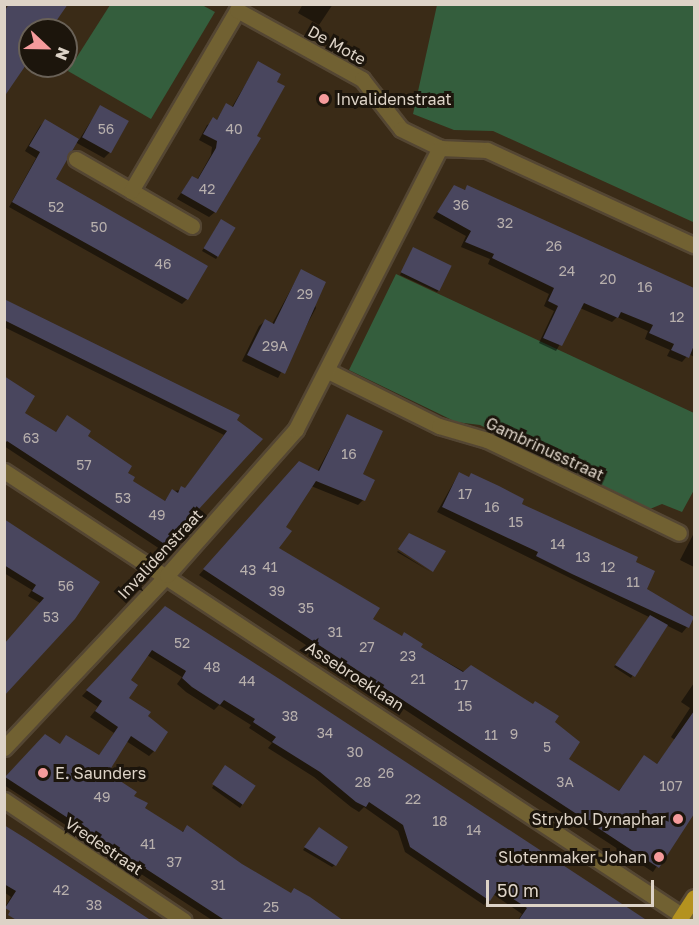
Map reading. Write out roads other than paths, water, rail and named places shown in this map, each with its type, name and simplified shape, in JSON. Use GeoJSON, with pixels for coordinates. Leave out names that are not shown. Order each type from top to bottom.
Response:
{"type":"FeatureCollection","features":[{"type":"Feature","properties":{"kind":"main road"},"geometry":{"type":"LineString","coordinates":[[684,919],[694,897]]}},
{"type":"Feature","properties":{"kind":"street","name":"De Mote"},"geometry":{"type":"LineString","coordinates":[[132,191],[237,10],[362,79],[400,129],[440,148],[487,150],[694,245]]}},
{"type":"Feature","properties":{"kind":"street","name":"Invalidenstraat"},"geometry":{"type":"LineString","coordinates":[[4,748],[167,575],[289,437],[328,371],[440,148]]}},
{"type":"Feature","properties":{"kind":"street"},"geometry":{"type":"LineString","coordinates":[[76,159],[192,226]]}},
{"type":"Feature","properties":{"kind":"street","name":"Gambrinusstraat"},"geometry":{"type":"LineString","coordinates":[[328,371],[439,426],[487,440],[680,533]]}},
{"type":"Feature","properties":{"kind":"street","name":"Assebroeklaan"},"geometry":{"type":"LineString","coordinates":[[4,471],[167,575],[684,919]]}},
{"type":"Feature","properties":{"kind":"street","name":"Vredestraat"},"geometry":{"type":"LineString","coordinates":[[4,800],[183,921]]}},
{"type":"Feature","properties":{"kind":"place","name":"Invalidenstraat"},"geometry":{"type":"Point","coordinates":[324,99]}},
{"type":"Feature","properties":{"kind":"place","name":"E. Saunders"},"geometry":{"type":"Point","coordinates":[43,773]}},
{"type":"Feature","properties":{"kind":"place","name":"Strybol Dynaphar"},"geometry":{"type":"Point","coordinates":[678,819]}},
{"type":"Feature","properties":{"kind":"place","name":"Slotenmaker Johan"},"geometry":{"type":"Point","coordinates":[659,857]}}]}
